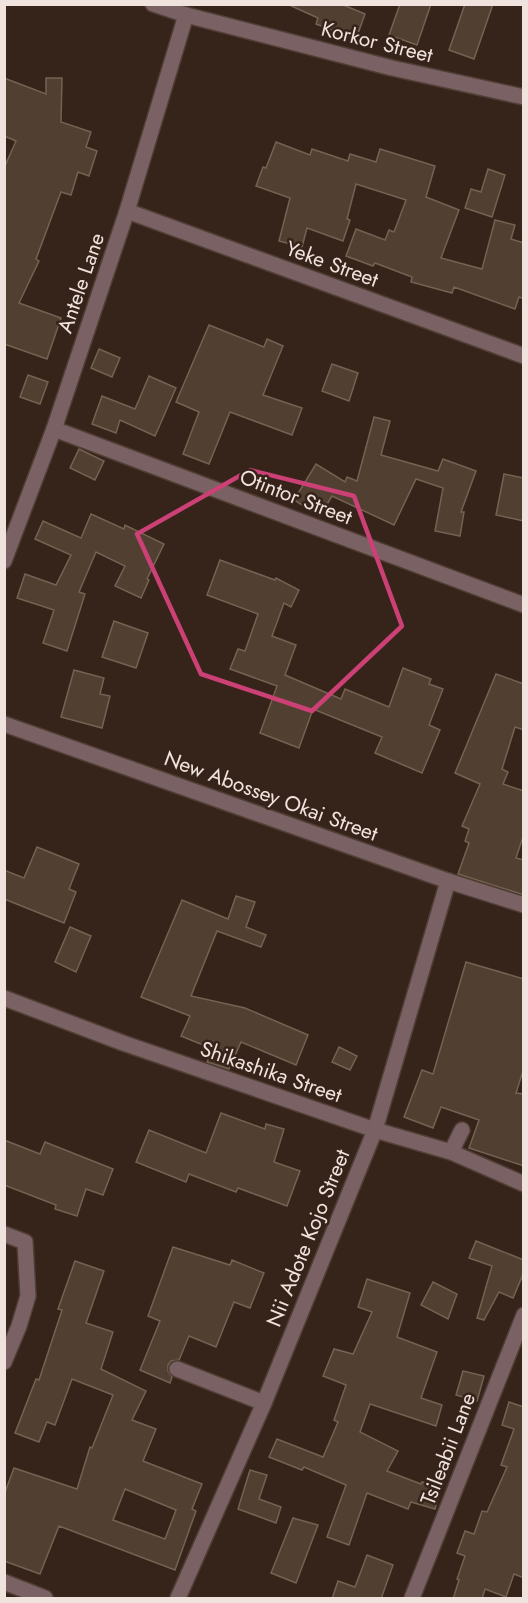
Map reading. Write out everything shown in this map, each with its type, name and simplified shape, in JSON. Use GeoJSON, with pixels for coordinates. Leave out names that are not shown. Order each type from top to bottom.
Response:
{"type":"FeatureCollection","features":[{"type":"Feature","properties":{"kind":"street","name":"Korkor Street"},"geometry":{"type":"LineString","coordinates":[[153,4],[186,15],[392,68],[524,97]]}},
{"type":"Feature","properties":{"kind":"street","name":"Antele Lane"},"geometry":{"type":"LineString","coordinates":[[4,561],[54,429],[127,211],[186,15]]}},
{"type":"Feature","properties":{"kind":"street","name":"Yeke Street"},"geometry":{"type":"LineString","coordinates":[[127,211],[524,356]]}},
{"type":"Feature","properties":{"kind":"street","name":"Otintor Street"},"geometry":{"type":"LineString","coordinates":[[54,429],[524,605]]}},
{"type":"Feature","properties":{"kind":"street","name":"New Abossey Okai Street"},"geometry":{"type":"LineString","coordinates":[[4,724],[448,881],[524,905]]}},
{"type":"Feature","properties":{"kind":"street","name":"Nii Adote Kojo Street"},"geometry":{"type":"LineString","coordinates":[[178,1599],[264,1403],[375,1130],[448,881]]}},
{"type":"Feature","properties":{"kind":"street","name":"Shikashika Street"},"geometry":{"type":"LineString","coordinates":[[4,998],[375,1130],[451,1152],[524,1184]]}},
{"type":"Feature","properties":{"kind":"street"},"geometry":{"type":"LineString","coordinates":[[451,1152],[462,1130]]}},
{"type":"Feature","properties":{"kind":"street"},"geometry":{"type":"LineString","coordinates":[[4,1234],[26,1242],[28,1296],[4,1362]]}},
{"type":"Feature","properties":{"kind":"street","name":"Tsileabii Lane"},"geometry":{"type":"LineString","coordinates":[[412,1599],[524,1315]]}},
{"type":"Feature","properties":{"kind":"street"},"geometry":{"type":"LineString","coordinates":[[177,1369],[264,1403]]}},
{"type":"Feature","properties":{"kind":"street"},"geometry":{"type":"LineString","coordinates":[[4,1582],[45,1599]]}},
{"type":"Feature","properties":{"kind":"highlighted area"},"geometry":{"type":"Polygon","coordinates":[[[250,470],[354,496],[402,626],[312,711],[201,674],[137,534],[250,470]]]}},
{"type":"Feature","properties":{"kind":"building"},"geometry":{"type":"Polygon","coordinates":[[[287,4],[341,4],[365,14],[356,39],[316,24],[318,18],[287,4]]]}},
{"type":"Feature","properties":{"kind":"building"},"geometry":{"type":"Polygon","coordinates":[[[400,4],[431,4],[417,45],[389,35],[400,4]]]}},
{"type":"Feature","properties":{"kind":"building"},"geometry":{"type":"Polygon","coordinates":[[[465,4],[493,4],[474,59],[449,50],[465,4]]]}},
{"type":"Feature","properties":{"kind":"building"},"geometry":{"type":"Polygon","coordinates":[[[4,78],[46,94],[46,78],[62,78],[61,122],[91,132],[86,147],[97,151],[89,176],[78,172],[71,195],[61,192],[36,259],[39,261],[19,303],[61,318],[47,359],[4,344],[4,168],[16,141],[4,136],[4,78]]]}},
{"type":"Feature","properties":{"kind":"building"},"geometry":{"type":"Polygon","coordinates":[[[276,142],[310,155],[312,149],[348,161],[350,154],[376,162],[380,149],[435,166],[426,197],[459,210],[441,258],[482,269],[495,220],[515,225],[511,239],[524,243],[524,299],[519,297],[515,309],[454,287],[452,293],[411,282],[412,277],[375,263],[373,266],[346,256],[356,229],[385,240],[389,230],[394,232],[406,200],[356,184],[347,219],[350,220],[343,241],[307,228],[302,247],[279,241],[290,198],[256,186],[276,142]]]}},
{"type":"Feature","properties":{"kind":"building"},"geometry":{"type":"Polygon","coordinates":[[[488,169],[505,175],[492,217],[465,208],[471,189],[481,192],[488,169]]]}},
{"type":"Feature","properties":{"kind":"building"},"geometry":{"type":"Polygon","coordinates":[[[209,325],[264,347],[267,339],[283,346],[263,395],[302,408],[292,435],[230,412],[209,464],[183,454],[199,412],[176,402],[209,325]]]}},
{"type":"Feature","properties":{"kind":"building"},"geometry":{"type":"Polygon","coordinates":[[[99,349],[120,358],[112,377],[91,368],[99,349]]]}},
{"type":"Feature","properties":{"kind":"building"},"geometry":{"type":"Polygon","coordinates":[[[332,364],[358,373],[349,401],[322,391],[332,364]]]}},
{"type":"Feature","properties":{"kind":"building"},"geometry":{"type":"Polygon","coordinates":[[[28,375],[48,382],[40,404],[20,397],[28,375]]]}},
{"type":"Feature","properties":{"kind":"building"},"geometry":{"type":"Polygon","coordinates":[[[149,376],[176,388],[155,436],[120,420],[116,433],[92,424],[102,396],[135,409],[149,376]]]}},
{"type":"Feature","properties":{"kind":"building"},"geometry":{"type":"Polygon","coordinates":[[[374,417],[390,421],[381,455],[438,471],[443,459],[476,471],[461,512],[464,512],[460,536],[435,531],[443,488],[416,479],[394,525],[332,496],[320,516],[294,500],[316,464],[345,482],[347,477],[357,481],[374,417]]]}},
{"type":"Feature","properties":{"kind":"building"},"geometry":{"type":"Polygon","coordinates":[[[79,449],[104,461],[95,480],[70,468],[79,449]]]}},
{"type":"Feature","properties":{"kind":"building"},"geometry":{"type":"Polygon","coordinates":[[[504,474],[524,478],[524,521],[496,515],[504,474]]]}},
{"type":"Feature","properties":{"kind":"building"},"geometry":{"type":"Polygon","coordinates":[[[91,514],[124,529],[125,525],[164,544],[147,579],[149,580],[141,598],[115,586],[125,566],[96,552],[79,592],[85,594],[67,651],[43,643],[54,610],[17,598],[25,574],[56,585],[71,555],[35,539],[43,521],[81,538],[91,514]]]}},
{"type":"Feature","properties":{"kind":"building"},"geometry":{"type":"Polygon","coordinates":[[[220,560],[275,580],[276,578],[299,590],[291,607],[284,603],[272,636],[296,645],[285,675],[341,699],[345,689],[389,707],[403,668],[431,679],[429,684],[443,689],[429,725],[440,730],[422,773],[375,753],[382,737],[313,709],[299,748],[260,733],[277,686],[230,669],[238,649],[245,651],[258,614],[207,595],[220,560]]]}},
{"type":"Feature","properties":{"kind":"building"},"geometry":{"type":"Polygon","coordinates":[[[114,621],[148,633],[136,668],[102,657],[114,621]]]}},
{"type":"Feature","properties":{"kind":"building"},"geometry":{"type":"Polygon","coordinates":[[[74,670],[104,678],[100,694],[110,696],[102,728],[61,717],[74,670]]]}},
{"type":"Feature","properties":{"kind":"building"},"geometry":{"type":"Polygon","coordinates":[[[496,674],[524,684],[524,730],[515,727],[502,769],[508,772],[503,784],[524,791],[524,834],[516,858],[524,860],[524,895],[458,874],[469,843],[465,841],[469,829],[462,826],[480,784],[455,773],[496,674]]]}},
{"type":"Feature","properties":{"kind":"building"},"geometry":{"type":"Polygon","coordinates":[[[37,847],[79,864],[69,889],[76,892],[64,923],[4,899],[4,870],[24,878],[37,847]]]}},
{"type":"Feature","properties":{"kind":"building"},"geometry":{"type":"Polygon","coordinates":[[[236,896],[255,902],[246,927],[266,935],[261,947],[217,931],[191,996],[245,1008],[308,1035],[296,1065],[241,1042],[229,1069],[207,1062],[213,1049],[181,1036],[190,1016],[141,997],[182,900],[228,919],[236,896]]]}},
{"type":"Feature","properties":{"kind":"building"},"geometry":{"type":"Polygon","coordinates":[[[70,927],[91,936],[76,972],[55,962],[70,927]]]}},
{"type":"Feature","properties":{"kind":"building"},"geometry":{"type":"Polygon","coordinates":[[[466,962],[524,979],[524,1068],[516,1093],[524,1094],[524,1166],[469,1148],[479,1120],[441,1107],[433,1128],[404,1117],[422,1070],[433,1074],[466,962]]]}},
{"type":"Feature","properties":{"kind":"building"},"geometry":{"type":"Polygon","coordinates":[[[339,1047],[357,1056],[350,1070],[332,1062],[339,1047]]]}},
{"type":"Feature","properties":{"kind":"building"},"geometry":{"type":"Polygon","coordinates":[[[221,1113],[265,1129],[266,1124],[284,1129],[274,1162],[300,1171],[287,1206],[238,1188],[236,1192],[189,1174],[186,1182],[136,1162],[149,1130],[206,1153],[221,1113]]]}},
{"type":"Feature","properties":{"kind":"building"},"geometry":{"type":"Polygon","coordinates":[[[4,1140],[40,1154],[45,1142],[113,1169],[103,1195],[86,1189],[77,1216],[55,1209],[56,1205],[4,1185],[4,1140]]]}},
{"type":"Feature","properties":{"kind":"building"},"geometry":{"type":"Polygon","coordinates":[[[476,1241],[524,1260],[524,1272],[513,1298],[499,1292],[484,1320],[477,1318],[492,1266],[469,1258],[476,1241]]]}},
{"type":"Feature","properties":{"kind":"building"},"geometry":{"type":"Polygon","coordinates":[[[173,1247],[230,1265],[232,1260],[264,1273],[250,1308],[234,1302],[216,1347],[189,1336],[179,1360],[171,1361],[168,1365],[168,1371],[172,1377],[170,1383],[140,1370],[160,1321],[148,1316],[173,1247]]]}},
{"type":"Feature","properties":{"kind":"building"},"geometry":{"type":"Polygon","coordinates":[[[75,1261],[104,1271],[86,1323],[113,1332],[101,1369],[146,1391],[132,1420],[156,1429],[143,1461],[202,1484],[192,1509],[196,1511],[175,1570],[59,1526],[40,1574],[4,1561],[4,1495],[14,1468],[77,1489],[90,1447],[92,1448],[113,1395],[72,1379],[55,1425],[47,1422],[39,1442],[15,1433],[36,1379],[39,1380],[62,1310],[58,1309],[75,1261]],[[125,1489],[113,1520],[165,1539],[176,1510],[125,1489]]]}},
{"type":"Feature","properties":{"kind":"building"},"geometry":{"type":"Polygon","coordinates":[[[367,1279],[410,1293],[397,1337],[437,1352],[421,1398],[442,1405],[436,1426],[370,1404],[360,1432],[398,1451],[387,1471],[421,1484],[422,1482],[441,1487],[435,1509],[411,1502],[408,1509],[367,1493],[349,1545],[327,1537],[346,1485],[304,1467],[302,1470],[269,1457],[277,1439],[323,1457],[338,1422],[334,1420],[346,1385],[323,1376],[334,1349],[353,1354],[372,1312],[358,1307],[367,1279]]]}},
{"type":"Feature","properties":{"kind":"building"},"geometry":{"type":"Polygon","coordinates":[[[433,1282],[457,1294],[448,1319],[421,1305],[433,1282]]]}},
{"type":"Feature","properties":{"kind":"building"},"geometry":{"type":"Polygon","coordinates":[[[463,1371],[484,1376],[477,1401],[456,1395],[463,1371]]]}},
{"type":"Feature","properties":{"kind":"building"},"geometry":{"type":"Polygon","coordinates":[[[509,1402],[524,1407],[524,1578],[514,1574],[506,1597],[485,1589],[482,1599],[453,1599],[465,1556],[457,1553],[465,1531],[474,1534],[482,1511],[487,1512],[507,1467],[501,1465],[514,1429],[502,1425],[509,1402]]]}},
{"type":"Feature","properties":{"kind":"building"},"geometry":{"type":"Polygon","coordinates":[[[250,1470],[267,1475],[259,1499],[281,1507],[276,1523],[238,1509],[250,1470]]]}},
{"type":"Feature","properties":{"kind":"building"},"geometry":{"type":"Polygon","coordinates":[[[293,1518],[318,1525],[296,1583],[271,1573],[293,1518]]]}},
{"type":"Feature","properties":{"kind":"building"},"geometry":{"type":"Polygon","coordinates":[[[367,1555],[393,1565],[381,1599],[332,1599],[338,1581],[355,1587],[367,1555]]]}}]}
